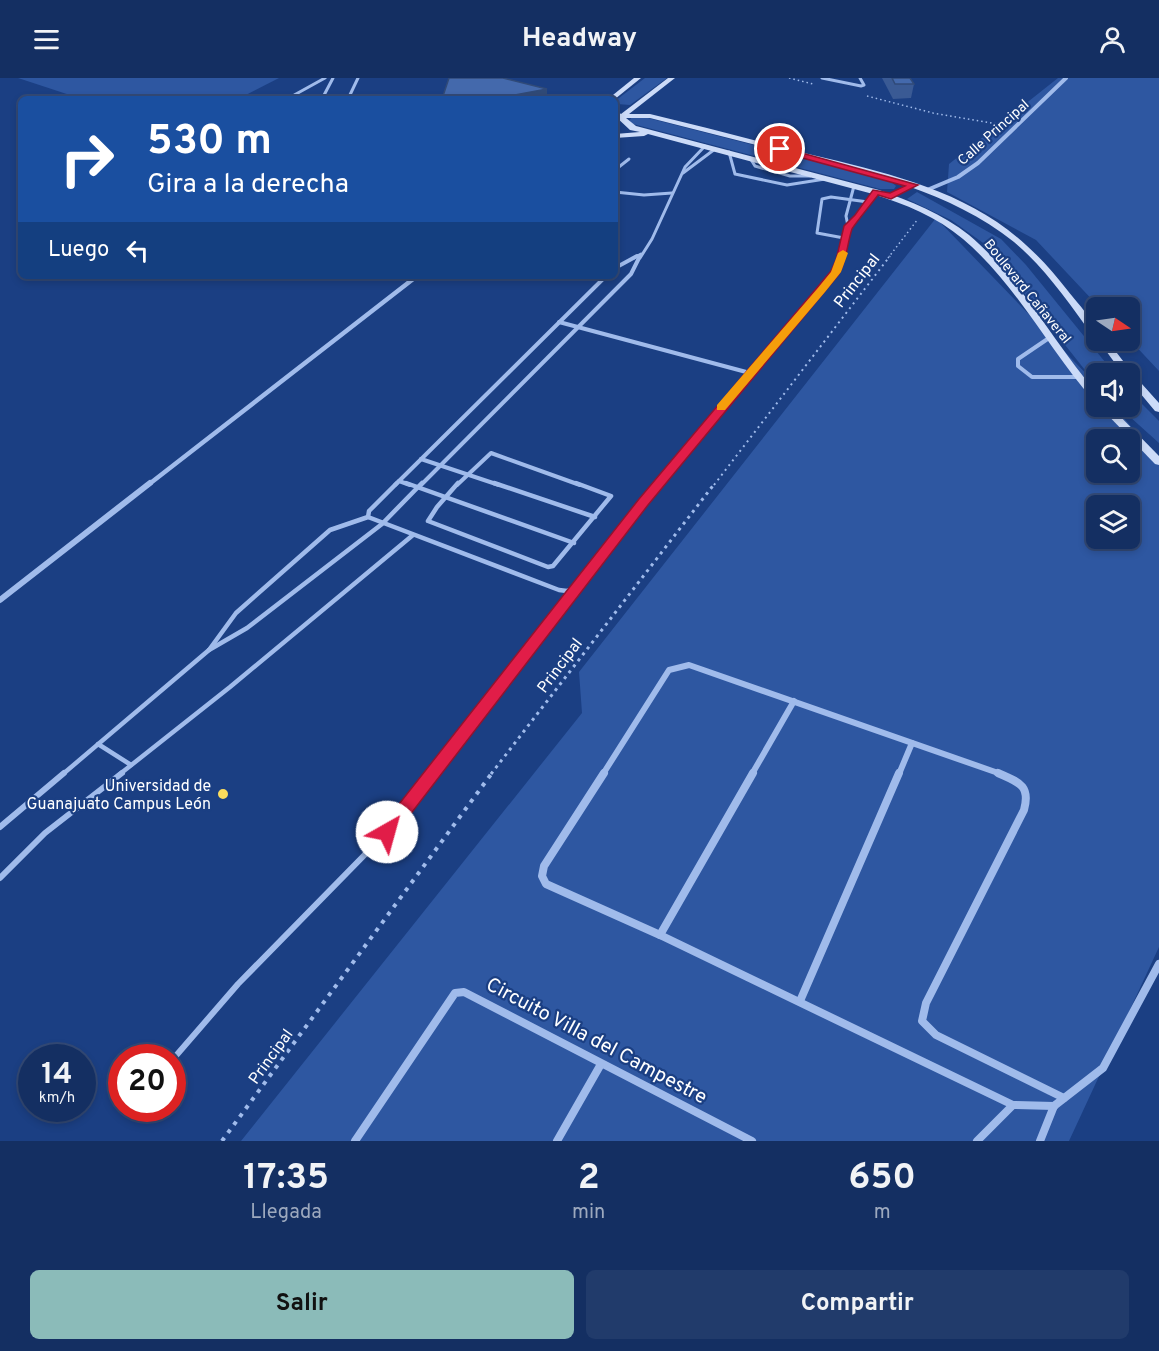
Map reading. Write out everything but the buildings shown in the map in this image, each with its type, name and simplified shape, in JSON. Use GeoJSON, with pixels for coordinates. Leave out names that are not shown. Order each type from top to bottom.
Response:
{"type":"FeatureCollection","features":[{"type":"Feature","properties":{"kind":"street"},"geometry":{"type":"LineString","coordinates":[[615,96],[638,78]]}},
{"type":"Feature","properties":{"kind":"street"},"geometry":{"type":"LineString","coordinates":[[618,115],[672,78]]}},
{"type":"Feature","properties":{"kind":"street","name":"Calle Principal"},"geometry":{"type":"LineString","coordinates":[[927,190],[969,170],[1066,78]]}},
{"type":"Feature","properties":{"kind":"street"},"geometry":{"type":"LineString","coordinates":[[655,91],[654,105],[661,114],[680,124]]}},
{"type":"Feature","properties":{"kind":"street","name":"Boulevard Cañaveral"},"geometry":{"type":"LineString","coordinates":[[618,116],[650,116],[872,173],[927,190],[977,213],[1017,241],[1052,278],[1086,321]]}},
{"type":"Feature","properties":{"kind":"street","name":"Boulevard Cañaveral"},"geometry":{"type":"LineString","coordinates":[[618,117],[633,128],[891,196],[924,211],[975,246],[1012,288],[1086,386]]}},
{"type":"Feature","properties":{"kind":"street"},"geometry":{"type":"LineString","coordinates":[[618,136],[668,136]]}},
{"type":"Feature","properties":{"kind":"street"},"geometry":{"type":"LineString","coordinates":[[891,196],[913,185]]}},
{"type":"Feature","properties":{"kind":"street"},"geometry":{"type":"LineString","coordinates":[[0,600],[413,279]]}},
{"type":"Feature","properties":{"kind":"street"},"geometry":{"type":"LineString","coordinates":[[1110,351],[1120,363]]}},
{"type":"Feature","properties":{"kind":"street"},"geometry":{"type":"LineString","coordinates":[[1140,388],[1159,410]]}},
{"type":"Feature","properties":{"kind":"street"},"geometry":{"type":"LineString","coordinates":[[1115,417],[1159,462]]}},
{"type":"Feature","properties":{"kind":"street"},"geometry":{"type":"LineString","coordinates":[[1054,1106],[1013,1105],[660,934],[546,884],[542,876],[544,866],[669,670],[689,665],[997,772],[1027,790],[1028,799],[926,1003],[922,1021],[936,1035],[1064,1098]]}},
{"type":"Feature","properties":{"kind":"street"},"geometry":{"type":"LineString","coordinates":[[660,934],[794,702]]}},
{"type":"Feature","properties":{"kind":"street"},"geometry":{"type":"LineString","coordinates":[[800,1001],[912,743]]}},
{"type":"Feature","properties":{"kind":"street"},"geometry":{"type":"LineString","coordinates":[[1040,1141],[1054,1106],[1103,1068],[1159,964]]}},
{"type":"Feature","properties":{"kind":"street","name":"Circuito Villa del Campestre"},"geometry":{"type":"LineString","coordinates":[[355,1141],[455,993],[464,992],[472,994],[748,1140]]}},
{"type":"Feature","properties":{"kind":"street"},"geometry":{"type":"LineString","coordinates":[[557,1141],[601,1064]]}},
{"type":"Feature","properties":{"kind":"street"},"geometry":{"type":"LineString","coordinates":[[977,1141],[1013,1105]]}},
{"type":"Feature","properties":{"kind":"lane"},"geometry":{"type":"LineString","coordinates":[[293,96],[325,78]]}},
{"type":"Feature","properties":{"kind":"lane"},"geometry":{"type":"LineString","coordinates":[[324,96],[333,78]]}},
{"type":"Feature","properties":{"kind":"lane"},"geometry":{"type":"LineString","coordinates":[[349,96],[358,78]]}},
{"type":"Feature","properties":{"kind":"lane"},"geometry":{"type":"LineString","coordinates":[[822,78],[863,86],[861,78]]}},
{"type":"Feature","properties":{"kind":"lane"},"geometry":{"type":"LineString","coordinates":[[298,96],[300,92]]}},
{"type":"Feature","properties":{"kind":"lane"},"geometry":{"type":"LineString","coordinates":[[0,827],[209,650],[247,628],[382,524],[636,268],[687,163],[705,146]]}},
{"type":"Feature","properties":{"kind":"lane"},"geometry":{"type":"LineString","coordinates":[[683,173],[715,149]]}},
{"type":"Feature","properties":{"kind":"lane"},"geometry":{"type":"LineString","coordinates":[[729,152],[735,174],[787,185],[828,179]]}},
{"type":"Feature","properties":{"kind":"lane"},"geometry":{"type":"LineString","coordinates":[[618,167],[628,159]]}},
{"type":"Feature","properties":{"kind":"lane"},"geometry":{"type":"LineString","coordinates":[[848,226],[846,216],[854,186]]}},
{"type":"Feature","properties":{"kind":"lane"},"geometry":{"type":"LineString","coordinates":[[618,192],[639,195],[672,193]]}},
{"type":"Feature","properties":{"kind":"lane"},"geometry":{"type":"LineString","coordinates":[[186,1044],[238,984],[387,832],[574,589],[750,373],[836,272],[843,253],[848,226],[876,192]]}},
{"type":"Feature","properties":{"kind":"lane"},"geometry":{"type":"LineString","coordinates":[[844,238],[820,235],[816,231],[822,199],[831,197],[868,202]]}},
{"type":"Feature","properties":{"kind":"lane"},"geometry":{"type":"LineString","coordinates":[[618,266],[641,254]]}},
{"type":"Feature","properties":{"kind":"lane"},"geometry":{"type":"LineString","coordinates":[[368,517],[369,511],[420,459],[603,279]]}},
{"type":"Feature","properties":{"kind":"lane"},"geometry":{"type":"LineString","coordinates":[[559,322],[750,373]]}},
{"type":"Feature","properties":{"kind":"lane"},"geometry":{"type":"LineString","coordinates":[[1049,338],[1018,359],[1018,366],[1032,376],[1079,377]]}},
{"type":"Feature","properties":{"kind":"lane"},"geometry":{"type":"LineString","coordinates":[[489,454],[497,454],[610,495],[610,500],[556,564],[548,567],[429,523],[429,515],[468,475],[489,454]]}},
{"type":"Feature","properties":{"kind":"lane"},"geometry":{"type":"LineString","coordinates":[[420,459],[595,517]]}},
{"type":"Feature","properties":{"kind":"lane"},"geometry":{"type":"LineString","coordinates":[[399,481],[574,543]]}},
{"type":"Feature","properties":{"kind":"lane"},"geometry":{"type":"LineString","coordinates":[[209,650],[236,614],[330,530],[368,517],[559,590],[574,589]]}},
{"type":"Feature","properties":{"kind":"lane"},"geometry":{"type":"LineString","coordinates":[[0,878],[45,833],[230,687],[413,535]]}},
{"type":"Feature","properties":{"kind":"lane"},"geometry":{"type":"LineString","coordinates":[[98,744],[131,765]]}},
{"type":"Feature","properties":{"kind":"path"},"geometry":{"type":"LineString","coordinates":[[789,78],[820,86]]}},
{"type":"Feature","properties":{"kind":"path"},"geometry":{"type":"LineString","coordinates":[[862,95],[933,113],[1016,127]]}},
{"type":"Feature","properties":{"kind":"path","name":"Principal"},"geometry":{"type":"LineString","coordinates":[[222,1141],[479,790],[924,211]]}},
{"type":"Feature","properties":{"kind":"shaded area"},"geometry":{"type":"Polygon","coordinates":[[[18,78],[279,78],[244,96],[73,96],[18,78]]]}},
{"type":"Feature","properties":{"kind":"shaded area"},"geometry":{"type":"Polygon","coordinates":[[[645,78],[667,78],[630,105],[618,104],[618,99],[645,78]]]}},
{"type":"Feature","properties":{"kind":"shaded area"},"geometry":{"type":"Polygon","coordinates":[[[1058,78],[1159,78],[1159,371],[1140,351],[1140,297],[1090,297],[1036,240],[947,192],[949,164],[1058,78]]]}},
{"type":"Feature","properties":{"kind":"shaded area"},"geometry":{"type":"Polygon","coordinates":[[[632,117],[644,117],[889,180],[896,186],[894,189],[880,189],[633,124],[629,121],[632,117]]]}},
{"type":"Feature","properties":{"kind":"shaded area"},"geometry":{"type":"Polygon","coordinates":[[[917,192],[1001,239],[1026,265],[1086,339],[1086,351],[1096,351],[1106,363],[1086,363],[1086,371],[986,245],[951,220],[907,199],[917,192]]]}},
{"type":"Feature","properties":{"kind":"shaded area"},"geometry":{"type":"Polygon","coordinates":[[[936,218],[1086,374],[1086,417],[1123,417],[1133,429],[1086,429],[1086,483],[1140,483],[1140,438],[1159,461],[1159,947],[1069,1141],[241,1141],[582,713],[579,672],[936,218]]]}},
{"type":"Feature","properties":{"kind":"shaded area"},"geometry":{"type":"Polygon","coordinates":[[[1140,402],[1159,421],[1159,443],[1130,417],[1140,417],[1140,402]]]}},
{"type":"Feature","properties":{"kind":"slow traffic"},"geometry":{"type":"LineString","coordinates":[[721,408],[822,290],[836,272],[843,253]]}},
{"type":"Feature","properties":{"kind":"place","name":"Universidad de Guanajuato Campus León"},"geometry":{"type":"Point","coordinates":[223,794]}},
{"type":"Feature","properties":{"kind":"route"},"geometry":{"type":"LineString","coordinates":[[387,832],[574,589],[750,373],[836,272],[843,253],[848,226],[854,222],[876,192],[891,196],[913,185],[780,149]]}}]}
